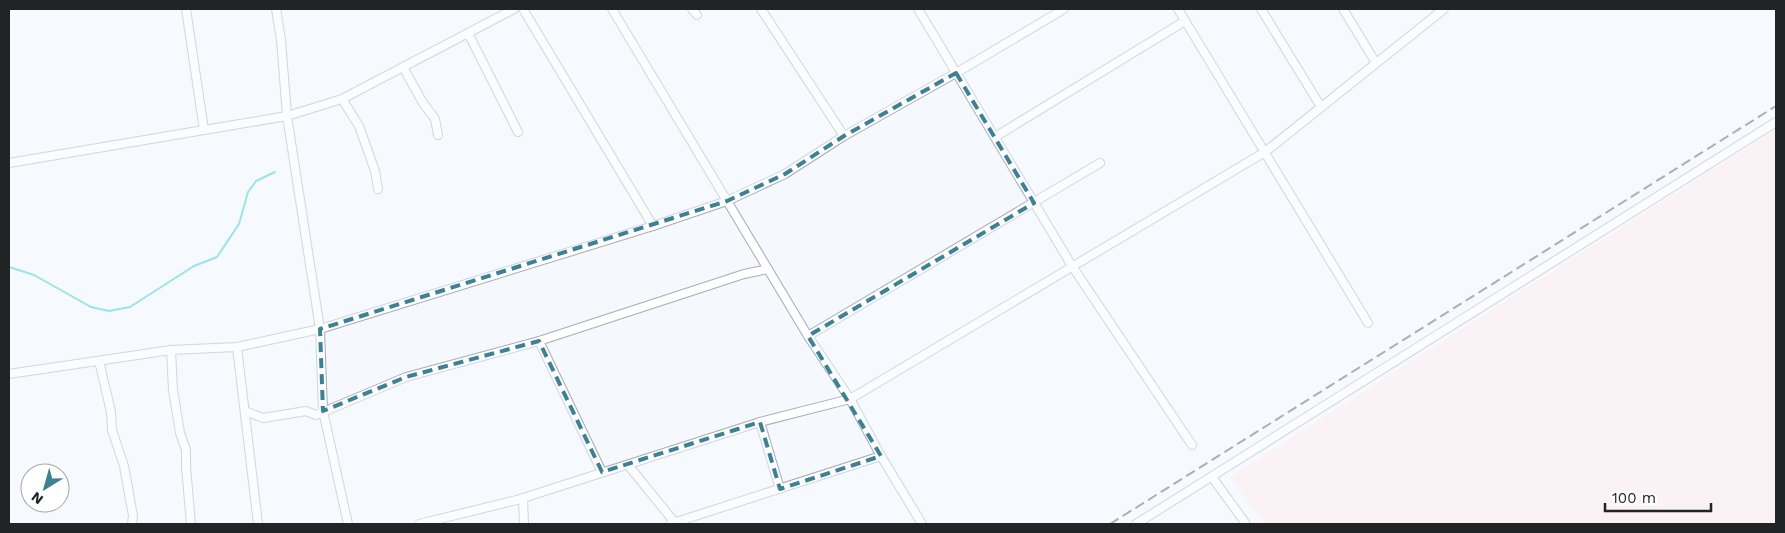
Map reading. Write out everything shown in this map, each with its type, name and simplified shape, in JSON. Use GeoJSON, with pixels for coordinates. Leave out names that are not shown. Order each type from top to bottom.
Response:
{"type":"FeatureCollection","features":[{"type":"Feature","properties":{"kind":"street"},"geometry":{"type":"LineString","coordinates":[[186,9],[204,130]]}},
{"type":"Feature","properties":{"kind":"street"},"geometry":{"type":"LineString","coordinates":[[276,9],[281,40],[287,116],[320,329],[323,411],[348,524]]}},
{"type":"Feature","properties":{"kind":"street"},"geometry":{"type":"LineString","coordinates":[[9,163],[287,116],[342,99],[514,9]]}},
{"type":"Feature","properties":{"kind":"street"},"geometry":{"type":"LineString","coordinates":[[523,9],[653,226]]}},
{"type":"Feature","properties":{"kind":"street"},"geometry":{"type":"LineString","coordinates":[[612,9],[808,336],[850,399],[881,456],[922,524]]}},
{"type":"Feature","properties":{"kind":"street"},"geometry":{"type":"LineString","coordinates":[[761,9],[844,136]]}},
{"type":"Feature","properties":{"kind":"street"},"geometry":{"type":"LineString","coordinates":[[918,9],[1072,266],[1192,445]]}},
{"type":"Feature","properties":{"kind":"street"},"geometry":{"type":"LineString","coordinates":[[9,374],[172,350],[237,347],[320,329],[728,201],[785,174],[844,136],[1064,9]]}},
{"type":"Feature","properties":{"kind":"street"},"geometry":{"type":"LineString","coordinates":[[1178,9],[1368,323]]}},
{"type":"Feature","properties":{"kind":"street"},"geometry":{"type":"LineString","coordinates":[[1261,9],[1321,107]]}},
{"type":"Feature","properties":{"kind":"street"},"geometry":{"type":"LineString","coordinates":[[1343,9],[1376,63]]}},
{"type":"Feature","properties":{"kind":"street"},"geometry":{"type":"LineString","coordinates":[[1430,9],[1434,16]]}},
{"type":"Feature","properties":{"kind":"street"},"geometry":{"type":"LineString","coordinates":[[419,524],[522,498],[760,422],[850,399],[1264,152],[1444,9]]}},
{"type":"Feature","properties":{"kind":"street"},"geometry":{"type":"LineString","coordinates":[[995,138],[1185,21]]}},
{"type":"Feature","properties":{"kind":"street"},"geometry":{"type":"LineString","coordinates":[[468,33],[518,132]]}},
{"type":"Feature","properties":{"kind":"street"},"geometry":{"type":"LineString","coordinates":[[403,67],[423,103],[435,119],[438,135]]}},
{"type":"Feature","properties":{"kind":"street"},"geometry":{"type":"LineString","coordinates":[[342,99],[359,126],[375,171],[378,190]]}},
{"type":"Feature","properties":{"kind":"street"},"geometry":{"type":"LineString","coordinates":[[1136,524],[1776,122]]}},
{"type":"Feature","properties":{"kind":"street"},"geometry":{"type":"LineString","coordinates":[[808,336],[1100,163]]}},
{"type":"Feature","properties":{"kind":"street"},"geometry":{"type":"LineString","coordinates":[[245,411],[269,419],[283,414],[306,411],[316,415],[406,377],[539,341],[744,274],[768,269]]}},
{"type":"Feature","properties":{"kind":"street"},"geometry":{"type":"LineString","coordinates":[[539,341],[602,472]]}},
{"type":"Feature","properties":{"kind":"street"},"geometry":{"type":"LineString","coordinates":[[237,347],[258,524]]}},
{"type":"Feature","properties":{"kind":"street"},"geometry":{"type":"LineString","coordinates":[[172,350],[173,390],[180,433],[186,450],[191,524]]}},
{"type":"Feature","properties":{"kind":"street"},"geometry":{"type":"LineString","coordinates":[[99,361],[111,412],[112,430],[124,466],[132,524]]}},
{"type":"Feature","properties":{"kind":"street"},"geometry":{"type":"LineString","coordinates":[[760,422],[780,489]]}},
{"type":"Feature","properties":{"kind":"street"},"geometry":{"type":"LineString","coordinates":[[628,465],[674,524],[881,456]]}},
{"type":"Feature","properties":{"kind":"street"},"geometry":{"type":"LineString","coordinates":[[1212,477],[1246,524]]}},
{"type":"Feature","properties":{"kind":"street"},"geometry":{"type":"LineString","coordinates":[[522,498],[524,524]]}},
{"type":"Feature","properties":{"kind":"highlighted area"},"geometry":{"type":"Polygon","coordinates":[[[956,73],[1034,203],[808,336],[881,456],[780,489],[760,422],[602,472],[539,341],[406,377],[323,411],[320,329],[727,201],[785,174],[844,136],[956,73]]]}},
{"type":"Feature","properties":{"kind":"shaded area"},"geometry":{"type":"Polygon","coordinates":[[[1776,129],[1776,524],[1265,524],[1230,477],[1776,129]]]}},
{"type":"Feature","properties":{"kind":"waterway"},"geometry":{"type":"LineString","coordinates":[[9,267],[34,275],[91,307],[109,311],[130,307],[194,266],[217,257],[239,224],[248,192],[256,181],[275,172]]}},
{"type":"Feature","properties":{"kind":"railway"},"geometry":{"type":"LineString","coordinates":[[1110,524],[1776,106]]}}]}
